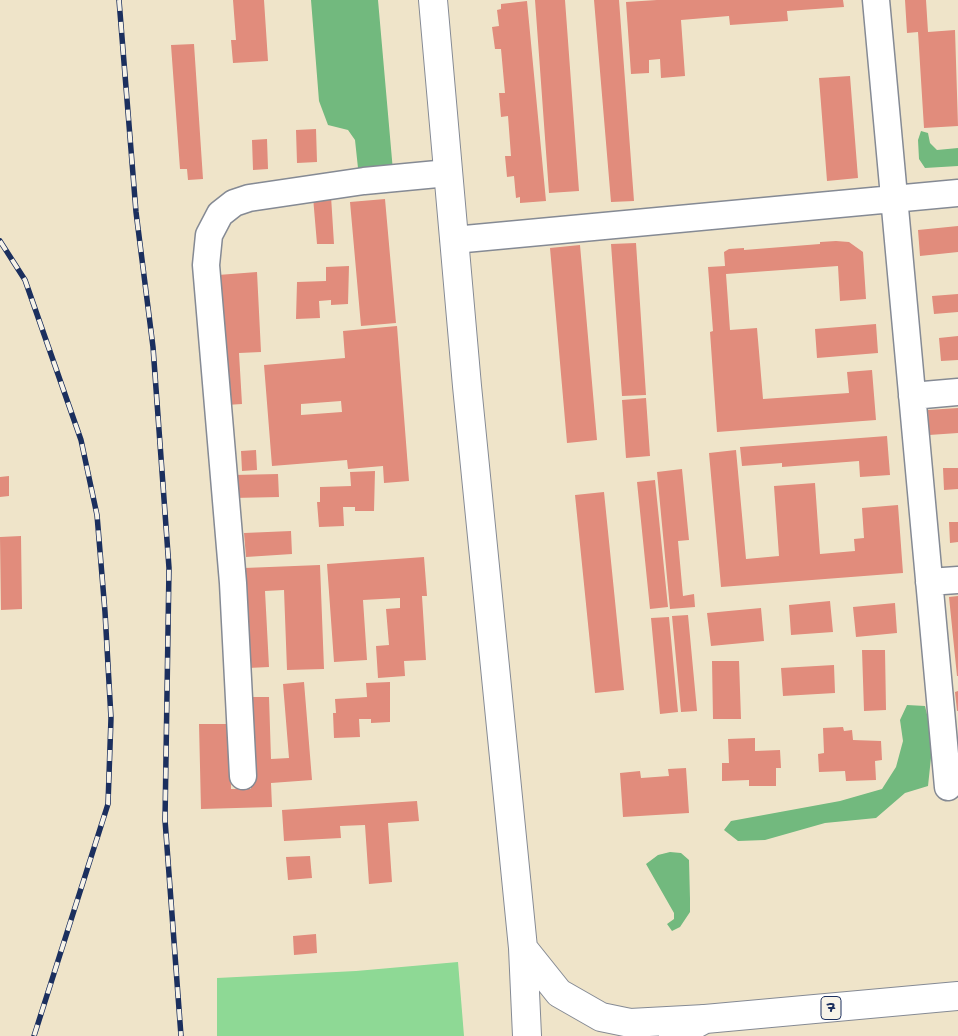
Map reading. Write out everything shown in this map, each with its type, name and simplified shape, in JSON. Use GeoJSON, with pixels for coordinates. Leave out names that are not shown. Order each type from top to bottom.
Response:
{"type":"FeatureCollection","features":[{"type":"Feature","properties":{"kind":"main road"},"geometry":{"type":"LineString","coordinates":[[433,0],[454,240],[523,948],[527,1036]]}},
{"type":"Feature","properties":{"kind":"main road"},"geometry":{"type":"LineString","coordinates":[[523,948],[559,993],[601,1016],[630,1023],[705,1019]]}},
{"type":"Feature","properties":{"kind":"main road","name":"7"},"geometry":{"type":"LineString","coordinates":[[674,1036],[705,1019],[958,996]]}},
{"type":"Feature","properties":{"kind":"street"},"geometry":{"type":"LineString","coordinates":[[876,0],[948,788]]}},
{"type":"Feature","properties":{"kind":"street"},"geometry":{"type":"LineString","coordinates":[[243,776],[233,584],[206,265],[209,234],[220,214],[234,203],[249,198],[364,181],[448,173]]}},
{"type":"Feature","properties":{"kind":"street"},"geometry":{"type":"LineString","coordinates":[[454,240],[958,193]]}},
{"type":"Feature","properties":{"kind":"street"},"geometry":{"type":"LineString","coordinates":[[912,396],[958,392]]}},
{"type":"Feature","properties":{"kind":"street"},"geometry":{"type":"LineString","coordinates":[[929,582],[958,580]]}},
{"type":"Feature","properties":{"kind":"green space"},"geometry":{"type":"Polygon","coordinates":[[[311,0],[378,0],[393,171],[374,173],[358,168],[355,140],[348,130],[328,125],[319,101],[311,0]]]}},
{"type":"Feature","properties":{"kind":"green space"},"geometry":{"type":"Polygon","coordinates":[[[921,131],[928,133],[930,143],[937,150],[958,148],[958,166],[925,168],[919,159],[918,140],[921,131]]]}},
{"type":"Feature","properties":{"kind":"green space"},"geometry":{"type":"Polygon","coordinates":[[[907,705],[925,706],[933,739],[928,786],[905,793],[876,818],[825,823],[765,840],[738,841],[724,830],[731,821],[840,801],[882,789],[896,767],[903,741],[900,720],[907,705]]]}},
{"type":"Feature","properties":{"kind":"green space"},"geometry":{"type":"Polygon","coordinates":[[[670,852],[681,853],[689,860],[690,899],[690,912],[680,927],[672,931],[667,924],[674,919],[674,913],[646,864],[658,855],[670,852]]]}},
{"type":"Feature","properties":{"kind":"green space"},"geometry":{"type":"Polygon","coordinates":[[[458,962],[464,1036],[217,1036],[217,978],[356,971],[458,962]]]}},
{"type":"Feature","properties":{"kind":"building"},"geometry":{"type":"Polygon","coordinates":[[[233,0],[264,0],[268,61],[233,63],[231,40],[236,40],[233,0]]]}},
{"type":"Feature","properties":{"kind":"building"},"geometry":{"type":"Polygon","coordinates":[[[535,0],[565,0],[579,191],[549,193],[535,0]]]}},
{"type":"Feature","properties":{"kind":"building"},"geometry":{"type":"Polygon","coordinates":[[[594,0],[619,0],[634,201],[611,202],[594,0]]]}},
{"type":"Feature","properties":{"kind":"building"},"geometry":{"type":"Polygon","coordinates":[[[657,0],[843,0],[844,7],[787,11],[788,21],[730,25],[729,16],[681,20],[685,76],[661,78],[660,59],[649,60],[649,73],[631,74],[626,2],[657,0]]]}},
{"type":"Feature","properties":{"kind":"building"},"geometry":{"type":"Polygon","coordinates":[[[905,0],[926,0],[928,32],[955,30],[958,126],[924,128],[918,32],[907,33],[905,0]]]}},
{"type":"Feature","properties":{"kind":"building"},"geometry":{"type":"Polygon","coordinates":[[[527,1],[546,201],[520,203],[520,197],[516,198],[514,176],[507,177],[505,156],[511,156],[508,116],[501,117],[499,93],[505,93],[501,49],[495,49],[492,27],[499,26],[497,10],[501,9],[501,4],[527,1]]]}},
{"type":"Feature","properties":{"kind":"building"},"geometry":{"type":"Polygon","coordinates":[[[194,44],[203,179],[188,180],[187,169],[180,169],[171,45],[194,44]]]}},
{"type":"Feature","properties":{"kind":"building"},"geometry":{"type":"Polygon","coordinates":[[[850,76],[858,178],[827,181],[819,78],[850,76]]]}},
{"type":"Feature","properties":{"kind":"building"},"geometry":{"type":"Polygon","coordinates":[[[316,129],[317,162],[297,163],[296,130],[316,129]]]}},
{"type":"Feature","properties":{"kind":"building"},"geometry":{"type":"Polygon","coordinates":[[[267,139],[268,169],[253,170],[252,140],[267,139]]]}},
{"type":"Feature","properties":{"kind":"building"},"geometry":{"type":"Polygon","coordinates":[[[331,196],[334,244],[317,244],[313,197],[331,196]]]}},
{"type":"Feature","properties":{"kind":"building"},"geometry":{"type":"Polygon","coordinates":[[[385,199],[396,323],[361,326],[350,202],[385,199]]]}},
{"type":"Feature","properties":{"kind":"building"},"geometry":{"type":"Polygon","coordinates":[[[958,226],[958,252],[920,256],[918,230],[958,226]]]}},
{"type":"Feature","properties":{"kind":"building"},"geometry":{"type":"Polygon","coordinates":[[[836,241],[849,242],[863,252],[866,299],[840,301],[838,266],[726,274],[730,330],[757,328],[763,399],[849,393],[847,372],[872,370],[876,420],[717,432],[710,332],[713,331],[708,267],[725,266],[724,252],[729,249],[744,248],[744,250],[836,241]]]}},
{"type":"Feature","properties":{"kind":"building"},"geometry":{"type":"Polygon","coordinates":[[[636,243],[646,395],[622,396],[611,244],[636,243]]]}},
{"type":"Feature","properties":{"kind":"building"},"geometry":{"type":"Polygon","coordinates":[[[580,245],[597,440],[567,443],[550,248],[580,245]]]}},
{"type":"Feature","properties":{"kind":"building"},"geometry":{"type":"Polygon","coordinates":[[[349,266],[348,304],[331,305],[331,300],[319,301],[320,318],[296,319],[297,282],[326,281],[326,267],[349,266]]]}},
{"type":"Feature","properties":{"kind":"building"},"geometry":{"type":"Polygon","coordinates":[[[257,272],[261,352],[239,353],[242,404],[226,405],[218,275],[257,272]]]}},
{"type":"Feature","properties":{"kind":"building"},"geometry":{"type":"Polygon","coordinates":[[[958,294],[958,312],[934,314],[932,296],[958,294]]]}},
{"type":"Feature","properties":{"kind":"building"},"geometry":{"type":"Polygon","coordinates":[[[876,324],[878,353],[817,358],[815,329],[876,324]]]}},
{"type":"Feature","properties":{"kind":"building"},"geometry":{"type":"Polygon","coordinates":[[[397,326],[409,481],[384,483],[383,466],[348,469],[347,460],[272,466],[264,365],[345,358],[343,331],[397,326]],[[341,401],[301,404],[301,415],[342,412],[341,401]]]}},
{"type":"Feature","properties":{"kind":"building"},"geometry":{"type":"Polygon","coordinates":[[[958,336],[958,360],[941,361],[939,338],[958,336]]]}},
{"type":"Feature","properties":{"kind":"building"},"geometry":{"type":"Polygon","coordinates":[[[646,398],[650,456],[626,458],[622,400],[646,398]]]}},
{"type":"Feature","properties":{"kind":"building"},"geometry":{"type":"Polygon","coordinates":[[[958,408],[958,433],[929,435],[928,410],[958,408]]]}},
{"type":"Feature","properties":{"kind":"building"},"geometry":{"type":"Polygon","coordinates":[[[887,436],[890,475],[860,477],[859,461],[782,467],[782,463],[742,466],[740,447],[887,436]]]}},
{"type":"Feature","properties":{"kind":"building"},"geometry":{"type":"Polygon","coordinates":[[[256,450],[257,470],[242,471],[241,451],[256,450]]]}},
{"type":"Feature","properties":{"kind":"building"},"geometry":{"type":"Polygon","coordinates":[[[736,450],[746,559],[779,556],[774,486],[815,483],[820,554],[855,551],[854,539],[864,538],[862,508],[898,505],[903,573],[721,587],[709,453],[736,450]]]}},
{"type":"Feature","properties":{"kind":"building"},"geometry":{"type":"Polygon","coordinates":[[[943,468],[958,468],[958,489],[944,490],[943,468]]]}},
{"type":"Feature","properties":{"kind":"building"},"geometry":{"type":"Polygon","coordinates":[[[682,469],[689,540],[678,541],[683,596],[694,594],[695,607],[670,609],[657,472],[682,469]]]}},
{"type":"Feature","properties":{"kind":"building"},"geometry":{"type":"Polygon","coordinates":[[[375,471],[374,511],[355,511],[355,507],[343,507],[344,526],[319,527],[317,502],[320,502],[320,487],[351,486],[350,472],[375,471]]]}},
{"type":"Feature","properties":{"kind":"building"},"geometry":{"type":"Polygon","coordinates":[[[278,474],[279,497],[233,498],[233,475],[278,474]]]}},
{"type":"Feature","properties":{"kind":"building"},"geometry":{"type":"Polygon","coordinates":[[[9,476],[9,496],[0,497],[0,477],[9,476]]]}},
{"type":"Feature","properties":{"kind":"building"},"geometry":{"type":"Polygon","coordinates":[[[655,480],[668,607],[650,609],[637,482],[655,480]]]}},
{"type":"Feature","properties":{"kind":"building"},"geometry":{"type":"Polygon","coordinates":[[[604,492],[624,690],[595,693],[575,495],[604,492]]]}},
{"type":"Feature","properties":{"kind":"building"},"geometry":{"type":"Polygon","coordinates":[[[949,522],[958,522],[958,542],[950,543],[949,522]]]}},
{"type":"Feature","properties":{"kind":"building"},"geometry":{"type":"Polygon","coordinates":[[[291,531],[292,554],[246,557],[244,533],[291,531]]]}},
{"type":"Feature","properties":{"kind":"building"},"geometry":{"type":"Polygon","coordinates":[[[21,536],[22,609],[1,610],[0,537],[21,536]]]}},
{"type":"Feature","properties":{"kind":"building"},"geometry":{"type":"Polygon","coordinates":[[[424,557],[427,596],[422,596],[426,660],[404,661],[405,676],[378,678],[376,646],[389,645],[386,609],[400,608],[400,598],[363,600],[367,660],[334,662],[327,564],[424,557]]]}},
{"type":"Feature","properties":{"kind":"building"},"geometry":{"type":"Polygon","coordinates":[[[320,565],[324,669],[287,670],[284,590],[265,591],[269,667],[248,668],[244,568],[320,565]]]}},
{"type":"Feature","properties":{"kind":"building"},"geometry":{"type":"Polygon","coordinates":[[[958,596],[958,676],[957,676],[949,597],[958,596]]]}},
{"type":"Feature","properties":{"kind":"building"},"geometry":{"type":"Polygon","coordinates":[[[830,601],[833,632],[791,635],[789,605],[830,601]]]}},
{"type":"Feature","properties":{"kind":"building"},"geometry":{"type":"Polygon","coordinates":[[[895,603],[897,633],[856,637],[853,607],[895,603]]]}},
{"type":"Feature","properties":{"kind":"building"},"geometry":{"type":"Polygon","coordinates":[[[761,608],[764,641],[711,646],[707,613],[761,608]]]}},
{"type":"Feature","properties":{"kind":"building"},"geometry":{"type":"Polygon","coordinates":[[[688,615],[697,711],[681,712],[672,616],[688,615]]]}},
{"type":"Feature","properties":{"kind":"building"},"geometry":{"type":"Polygon","coordinates":[[[669,617],[678,712],[660,714],[651,618],[669,617]]]}},
{"type":"Feature","properties":{"kind":"building"},"geometry":{"type":"Polygon","coordinates":[[[862,650],[885,650],[886,710],[864,711],[862,650]]]}},
{"type":"Feature","properties":{"kind":"building"},"geometry":{"type":"Polygon","coordinates":[[[712,661],[739,661],[741,719],[713,719],[712,661]]]}},
{"type":"Feature","properties":{"kind":"building"},"geometry":{"type":"Polygon","coordinates":[[[834,665],[835,693],[783,696],[781,668],[834,665]]]}},
{"type":"Feature","properties":{"kind":"building"},"geometry":{"type":"Polygon","coordinates":[[[304,682],[312,780],[271,783],[272,807],[201,809],[199,724],[230,724],[231,789],[251,789],[249,697],[269,697],[271,759],[289,758],[283,684],[304,682]]]}},
{"type":"Feature","properties":{"kind":"building"},"geometry":{"type":"Polygon","coordinates":[[[390,682],[390,722],[371,723],[371,719],[359,719],[360,737],[334,738],[333,713],[336,713],[335,699],[367,697],[366,683],[390,682]]]}},
{"type":"Feature","properties":{"kind":"building"},"geometry":{"type":"Polygon","coordinates":[[[958,691],[958,711],[957,711],[955,692],[958,691]]]}},
{"type":"Feature","properties":{"kind":"building"},"geometry":{"type":"Polygon","coordinates":[[[843,727],[844,731],[852,730],[853,740],[881,741],[882,760],[875,761],[876,780],[846,781],[845,771],[819,772],[818,754],[824,753],[823,728],[843,727]]]}},
{"type":"Feature","properties":{"kind":"building"},"geometry":{"type":"Polygon","coordinates":[[[755,738],[755,751],[780,750],[781,768],[776,768],[776,786],[749,786],[749,780],[722,781],[722,763],[729,763],[728,739],[755,738]]]}},
{"type":"Feature","properties":{"kind":"building"},"geometry":{"type":"Polygon","coordinates":[[[686,768],[689,813],[623,817],[620,773],[640,771],[641,778],[669,776],[668,769],[686,768]]]}},
{"type":"Feature","properties":{"kind":"building"},"geometry":{"type":"Polygon","coordinates":[[[417,801],[419,821],[388,823],[392,882],[369,884],[365,825],[340,826],[341,838],[284,841],[282,810],[417,801]]]}},
{"type":"Feature","properties":{"kind":"building"},"geometry":{"type":"Polygon","coordinates":[[[310,856],[312,878],[288,880],[286,857],[310,856]]]}},
{"type":"Feature","properties":{"kind":"building"},"geometry":{"type":"Polygon","coordinates":[[[316,934],[317,953],[294,955],[293,936],[316,934]]]}},
{"type":"Feature","properties":{"kind":"railway"},"geometry":{"type":"LineString","coordinates":[[119,0],[136,212],[153,347],[169,568],[165,820],[181,1036]]}},
{"type":"Feature","properties":{"kind":"railway"},"geometry":{"type":"LineString","coordinates":[[0,241],[25,280],[81,440],[97,515],[111,718],[108,804],[34,1036]]}}]}
